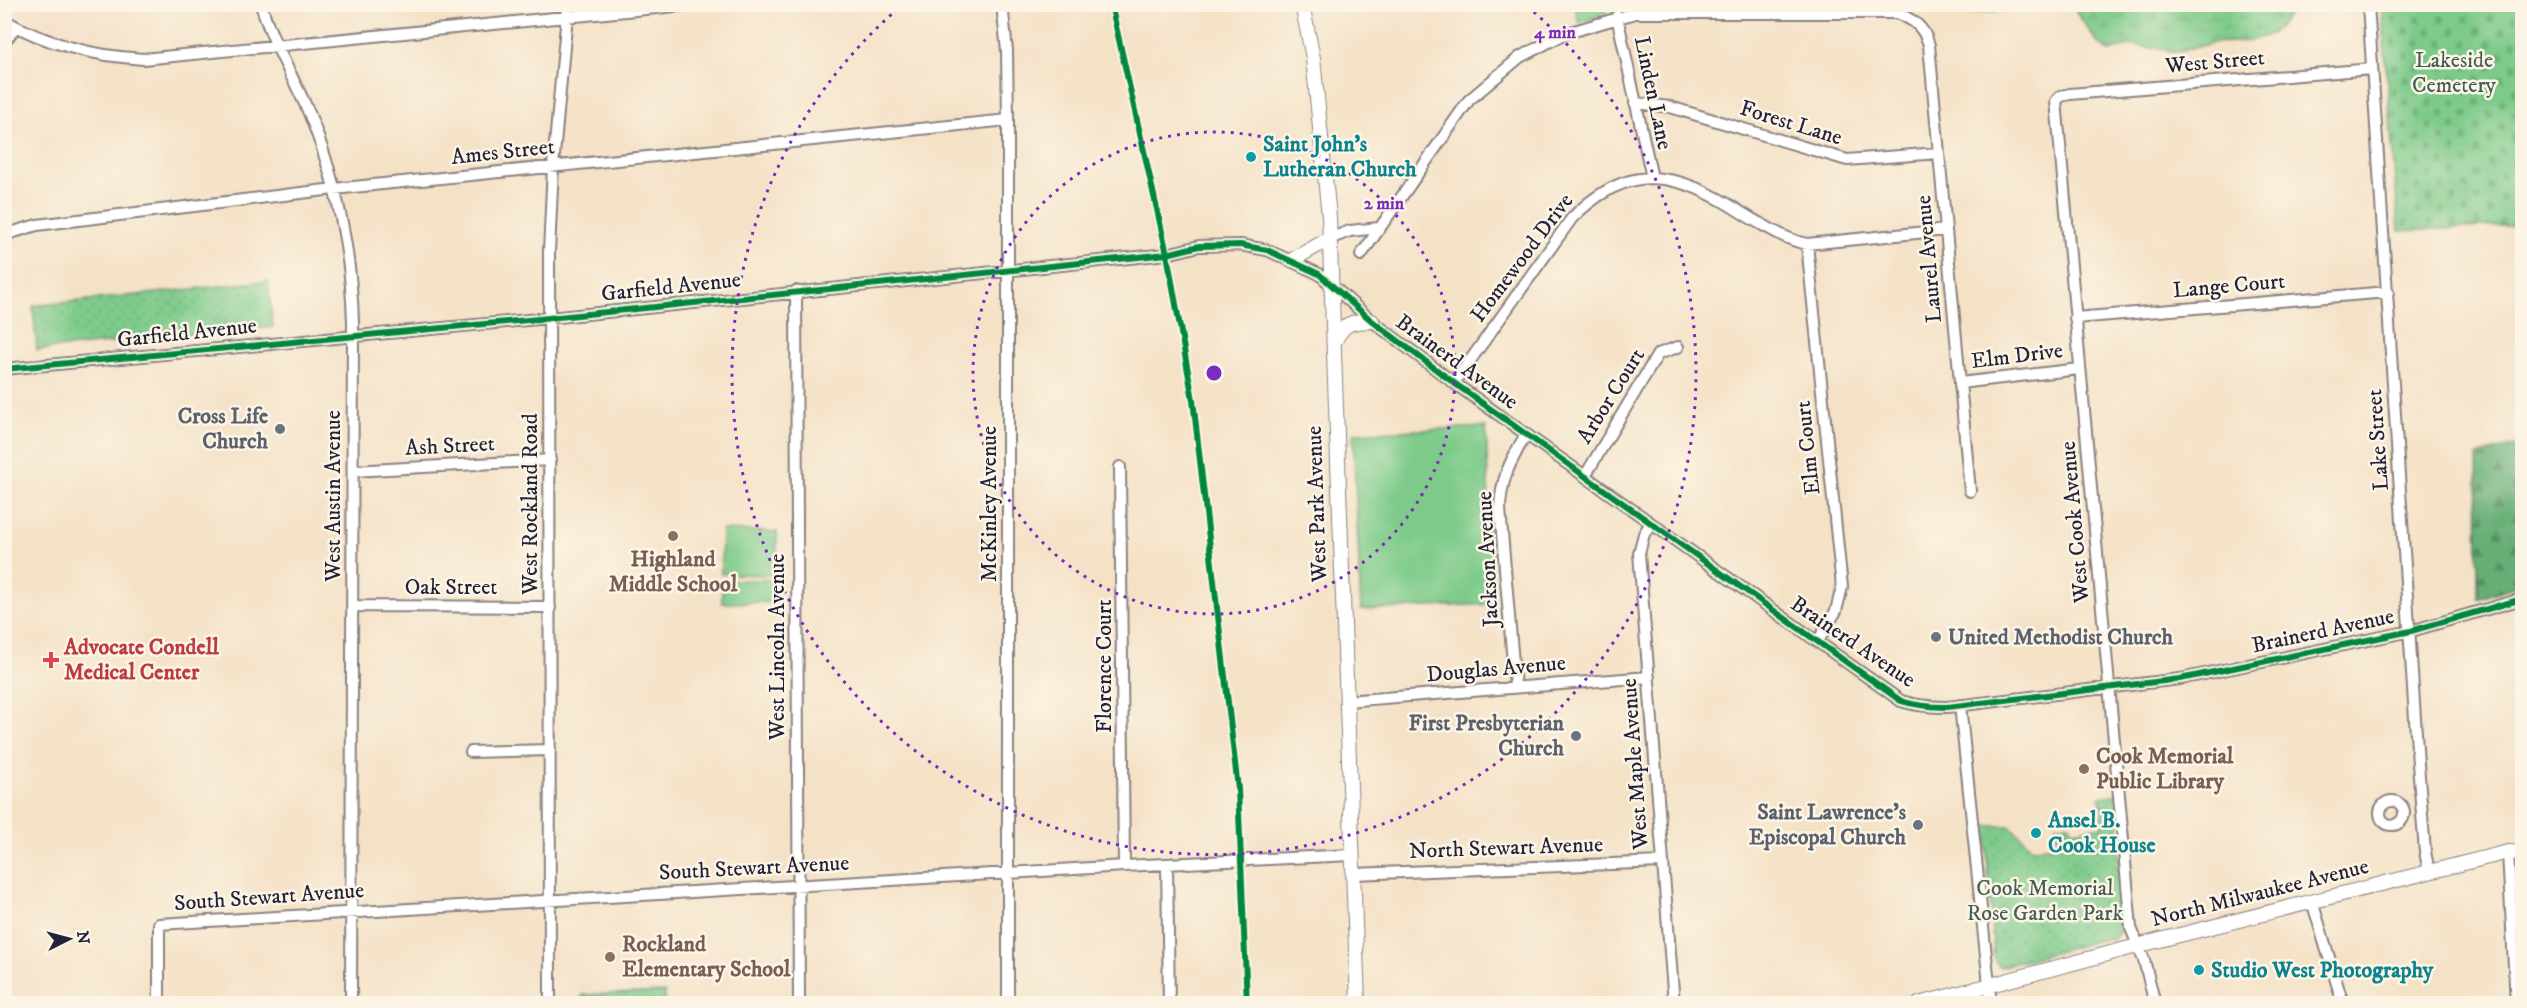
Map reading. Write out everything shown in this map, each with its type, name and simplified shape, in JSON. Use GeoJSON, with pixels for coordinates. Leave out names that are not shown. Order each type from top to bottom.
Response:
{"type":"FeatureCollection","features":[{"type":"Feature","properties":{"kind":"main road","name":"West Park Avenue"},"geometry":{"type":"LineString","coordinates":[[1302,4],[1313,58],[1329,217],[1358,1004]]}},
{"type":"Feature","properties":{"kind":"main road"},"geometry":{"type":"LineString","coordinates":[[1292,260],[1329,239]]}},
{"type":"Feature","properties":{"kind":"main road"},"geometry":{"type":"LineString","coordinates":[[1333,344],[1342,328],[1348,323],[1372,321]]}},
{"type":"Feature","properties":{"kind":"main road","name":"North Milwaukee Avenue"},"geometry":{"type":"LineString","coordinates":[[1919,1004],[2508,852],[2523,844]]}},
{"type":"Feature","properties":{"kind":"main road","name":"North Milwaukee Avenue"},"geometry":{"type":"LineString","coordinates":[[2508,852],[2523,852]]}},
{"type":"Feature","properties":{"kind":"street","name":"West Austin Avenue"},"geometry":{"type":"LineString","coordinates":[[261,4],[276,46],[308,111],[323,149],[334,189],[350,273],[353,335],[351,1004]]}},
{"type":"Feature","properties":{"kind":"street"},"geometry":{"type":"LineString","coordinates":[[558,4],[566,18]]}},
{"type":"Feature","properties":{"kind":"street","name":"West Rockland Road"},"geometry":{"type":"LineString","coordinates":[[550,1004],[549,318],[554,166],[568,4]]}},
{"type":"Feature","properties":{"kind":"street"},"geometry":{"type":"LineString","coordinates":[[4,20],[53,44],[110,57],[167,58],[696,4]]}},
{"type":"Feature","properties":{"kind":"street","name":"McKinley Avenue"},"geometry":{"type":"LineString","coordinates":[[1002,4],[1007,51],[1008,120],[1008,1004]]}},
{"type":"Feature","properties":{"kind":"street","name":"Lake Street"},"geometry":{"type":"LineString","coordinates":[[2368,4],[2424,852],[2429,872]]}},
{"type":"Feature","properties":{"kind":"street","name":"Laurel Avenue"},"geometry":{"type":"LineString","coordinates":[[1617,16],[1635,13],[1897,13],[1919,26],[1926,35],[1929,45],[1970,491]]}},
{"type":"Feature","properties":{"kind":"street"},"geometry":{"type":"LineString","coordinates":[[1361,255],[1469,100],[1500,72],[1538,46],[1564,34],[1617,16]]}},
{"type":"Feature","properties":{"kind":"street","name":"Linden Lane"},"geometry":{"type":"LineString","coordinates":[[1617,16],[1652,178]]}},
{"type":"Feature","properties":{"kind":"street"},"geometry":{"type":"LineString","coordinates":[[4,42],[16,27]]}},
{"type":"Feature","properties":{"kind":"street","name":"West Street"},"geometry":{"type":"LineString","coordinates":[[2061,96],[2372,69]]}},
{"type":"Feature","properties":{"kind":"street","name":"West Cook Avenue"},"geometry":{"type":"LineString","coordinates":[[2061,96],[2055,106],[2131,928],[2155,1004]]}},
{"type":"Feature","properties":{"kind":"street","name":"Forest Lane"},"geometry":{"type":"LineString","coordinates":[[1635,103],[1670,108],[1847,160],[1938,153]]}},
{"type":"Feature","properties":{"kind":"street","name":"Ames Street"},"geometry":{"type":"LineString","coordinates":[[4,235],[37,225],[334,189],[1008,120]]}},
{"type":"Feature","properties":{"kind":"street","name":"Homewood Drive"},"geometry":{"type":"LineString","coordinates":[[1454,383],[1572,218],[1586,203],[1615,186],[1652,178],[1672,179],[1714,196],[1785,237],[1807,244],[1946,230]]}},
{"type":"Feature","properties":{"kind":"street"},"geometry":{"type":"LineString","coordinates":[[1329,217],[1350,231]]}},
{"type":"Feature","properties":{"kind":"street"},"geometry":{"type":"LineString","coordinates":[[1329,239],[1350,231],[1380,228]]}},
{"type":"Feature","properties":{"kind":"street","name":"Garfield Avenue"},"geometry":{"type":"LineString","coordinates":[[4,369],[549,318],[1167,254],[1199,246],[1240,244],[1267,250],[1319,274],[1330,284]]}},
{"type":"Feature","properties":{"kind":"street","name":"Elm Court"},"geometry":{"type":"LineString","coordinates":[[1807,244],[1842,587],[1836,610],[1818,641]]}},
{"type":"Feature","properties":{"kind":"street","name":"Brainerd Avenue"},"geometry":{"type":"LineString","coordinates":[[1330,284],[1372,321],[1454,383],[1901,701],[1924,707],[1960,705],[2180,679],[2410,631],[2523,599]]}},
{"type":"Feature","properties":{"kind":"street","name":"West Lincoln Avenue"},"geometry":{"type":"LineString","coordinates":[[796,291],[799,1004]]}},
{"type":"Feature","properties":{"kind":"street","name":"Lange Court"},"geometry":{"type":"LineString","coordinates":[[2075,318],[2388,292]]}},
{"type":"Feature","properties":{"kind":"street","name":"Arbor Court"},"geometry":{"type":"LineString","coordinates":[[1585,476],[1658,354],[1678,347]]}},
{"type":"Feature","properties":{"kind":"street","name":"Elm Drive"},"geometry":{"type":"LineString","coordinates":[[1960,383],[2079,369]]}},
{"type":"Feature","properties":{"kind":"street","name":"Jackson Avenue"},"geometry":{"type":"LineString","coordinates":[[1515,687],[1500,491],[1503,477],[1526,434]]}},
{"type":"Feature","properties":{"kind":"street","name":"Ash Street"},"geometry":{"type":"LineString","coordinates":[[353,471],[550,460]]}},
{"type":"Feature","properties":{"kind":"street","name":"Florence Court"},"geometry":{"type":"LineString","coordinates":[[1120,467],[1125,866]]}},
{"type":"Feature","properties":{"kind":"street","name":"West Maple Avenue"},"geometry":{"type":"LineString","coordinates":[[1651,523],[1644,534],[1639,553],[1674,1004]]}},
{"type":"Feature","properties":{"kind":"street","name":"Oak Street"},"geometry":{"type":"LineString","coordinates":[[352,606],[550,607]]}},
{"type":"Feature","properties":{"kind":"street","name":"Douglas Avenue"},"geometry":{"type":"LineString","coordinates":[[1346,701],[1649,676]]}},
{"type":"Feature","properties":{"kind":"street"},"geometry":{"type":"LineString","coordinates":[[1960,705],[1991,1004]]}},
{"type":"Feature","properties":{"kind":"street"},"geometry":{"type":"LineString","coordinates":[[471,752],[550,750]]}},
{"type":"Feature","properties":{"kind":"street"},"geometry":{"type":"LineString","coordinates":[[2404,809],[2421,806]]}},
{"type":"Feature","properties":{"kind":"street"},"geometry":{"type":"LineString","coordinates":[[2508,852],[2516,1004]]}},
{"type":"Feature","properties":{"kind":"street","name":"South Stewart Avenue"},"geometry":{"type":"LineString","coordinates":[[159,1004],[159,924],[1125,866],[1352,855]]}},
{"type":"Feature","properties":{"kind":"street","name":"North Stewart Avenue"},"geometry":{"type":"LineString","coordinates":[[1353,874],[1662,862]]}},
{"type":"Feature","properties":{"kind":"street"},"geometry":{"type":"LineString","coordinates":[[1167,864],[1169,1004]]}},
{"type":"Feature","properties":{"kind":"street"},"geometry":{"type":"LineString","coordinates":[[2313,901],[2343,1004]]}},
{"type":"Feature","properties":{"kind":"green space"},"geometry":{"type":"Polygon","coordinates":[[[1575,5],[1608,5],[1606,14],[1579,23],[1575,5]]]}},
{"type":"Feature","properties":{"kind":"green space"},"geometry":{"type":"Polygon","coordinates":[[[1638,5],[1896,5],[1894,7],[1682,9],[1638,5]]]}},
{"type":"Feature","properties":{"kind":"green space"},"geometry":{"type":"Polygon","coordinates":[[[1952,5],[2035,5],[2019,9],[1963,14],[1952,5]]]}},
{"type":"Feature","properties":{"kind":"green space"},"geometry":{"type":"Polygon","coordinates":[[[2054,5],[2296,5],[2271,34],[2250,41],[2212,43],[2178,52],[2133,45],[2108,51],[2096,41],[2074,8],[2054,5]]]}},
{"type":"Feature","properties":{"kind":"green space","name":"Lakeside Cemetery"},"geometry":{"type":"Polygon","coordinates":[[[2381,5],[2522,5],[2522,225],[2399,231],[2381,5]]]}},
{"type":"Feature","properties":{"kind":"green space"},"geometry":{"type":"Polygon","coordinates":[[[268,281],[273,327],[37,350],[33,306],[268,281]]]}},
{"type":"Feature","properties":{"kind":"green space"},"geometry":{"type":"Polygon","coordinates":[[[1486,427],[1493,604],[1361,610],[1353,433],[1486,427]]]}},
{"type":"Feature","properties":{"kind":"green space"},"geometry":{"type":"Polygon","coordinates":[[[2522,443],[2522,584],[2478,599],[2477,456],[2522,443]]]}},
{"type":"Feature","properties":{"kind":"green space"},"geometry":{"type":"Polygon","coordinates":[[[722,530],[777,532],[776,575],[721,574],[722,530]]]}},
{"type":"Feature","properties":{"kind":"green space"},"geometry":{"type":"Polygon","coordinates":[[[722,580],[776,580],[777,602],[722,603],[722,580]]]}},
{"type":"Feature","properties":{"kind":"green space","name":"Cook Memorial Rose Garden Park"},"geometry":{"type":"Polygon","coordinates":[[[2117,794],[2122,928],[2114,939],[2105,939],[2000,967],[1994,959],[1985,826],[2010,826],[2033,849],[2057,845],[2056,825],[2069,824],[2073,830],[2103,826],[2100,797],[2117,794]]]}},
{"type":"Feature","properties":{"kind":"green space"},"geometry":{"type":"Polygon","coordinates":[[[665,992],[665,1003],[581,1003],[582,995],[665,992]]]}},
{"type":"Feature","properties":{"kind":"cycle path"},"geometry":{"type":"LineString","coordinates":[[1111,4],[1167,254],[1193,400],[1238,789],[1247,1004]]}},
{"type":"Feature","properties":{"kind":"cycle path"},"geometry":{"type":"LineString","coordinates":[[4,369],[549,318],[1167,254],[1199,246],[1240,245],[1267,250],[1319,274],[1372,321],[1454,383],[1901,701],[1907,703],[1947,707],[2180,679],[2411,631],[2522,599]]}},
{"type":"Feature","properties":{"kind":"place","name":"Saint John's Lutheran Church"},"geometry":{"type":"Point","coordinates":[1251,157]}},
{"type":"Feature","properties":{"kind":"place","name":"Cross Life Church"},"geometry":{"type":"Point","coordinates":[280,429]}},
{"type":"Feature","properties":{"kind":"place","name":"Highland Middle School"},"geometry":{"type":"Point","coordinates":[673,536]}},
{"type":"Feature","properties":{"kind":"place","name":"United Methodist Church"},"geometry":{"type":"Point","coordinates":[1936,637]}},
{"type":"Feature","properties":{"kind":"place","name":"Advocate Condell Medical Center"},"geometry":{"type":"Point","coordinates":[51,660]}},
{"type":"Feature","properties":{"kind":"place","name":"First Presbyterian Church"},"geometry":{"type":"Point","coordinates":[1576,736]}},
{"type":"Feature","properties":{"kind":"place","name":"Cook Memorial Public Library"},"geometry":{"type":"Point","coordinates":[2084,769]}},
{"type":"Feature","properties":{"kind":"place","name":"Saint Lawrence's Episcopal Church"},"geometry":{"type":"Point","coordinates":[1918,825]}},
{"type":"Feature","properties":{"kind":"place","name":"Ansel B. Cook House"},"geometry":{"type":"Point","coordinates":[2036,833]}},
{"type":"Feature","properties":{"kind":"place","name":"Rockland Elementary School"},"geometry":{"type":"Point","coordinates":[610,957]}},
{"type":"Feature","properties":{"kind":"place","name":"Studio West Photography"},"geometry":{"type":"Point","coordinates":[2199,970]}}]}
